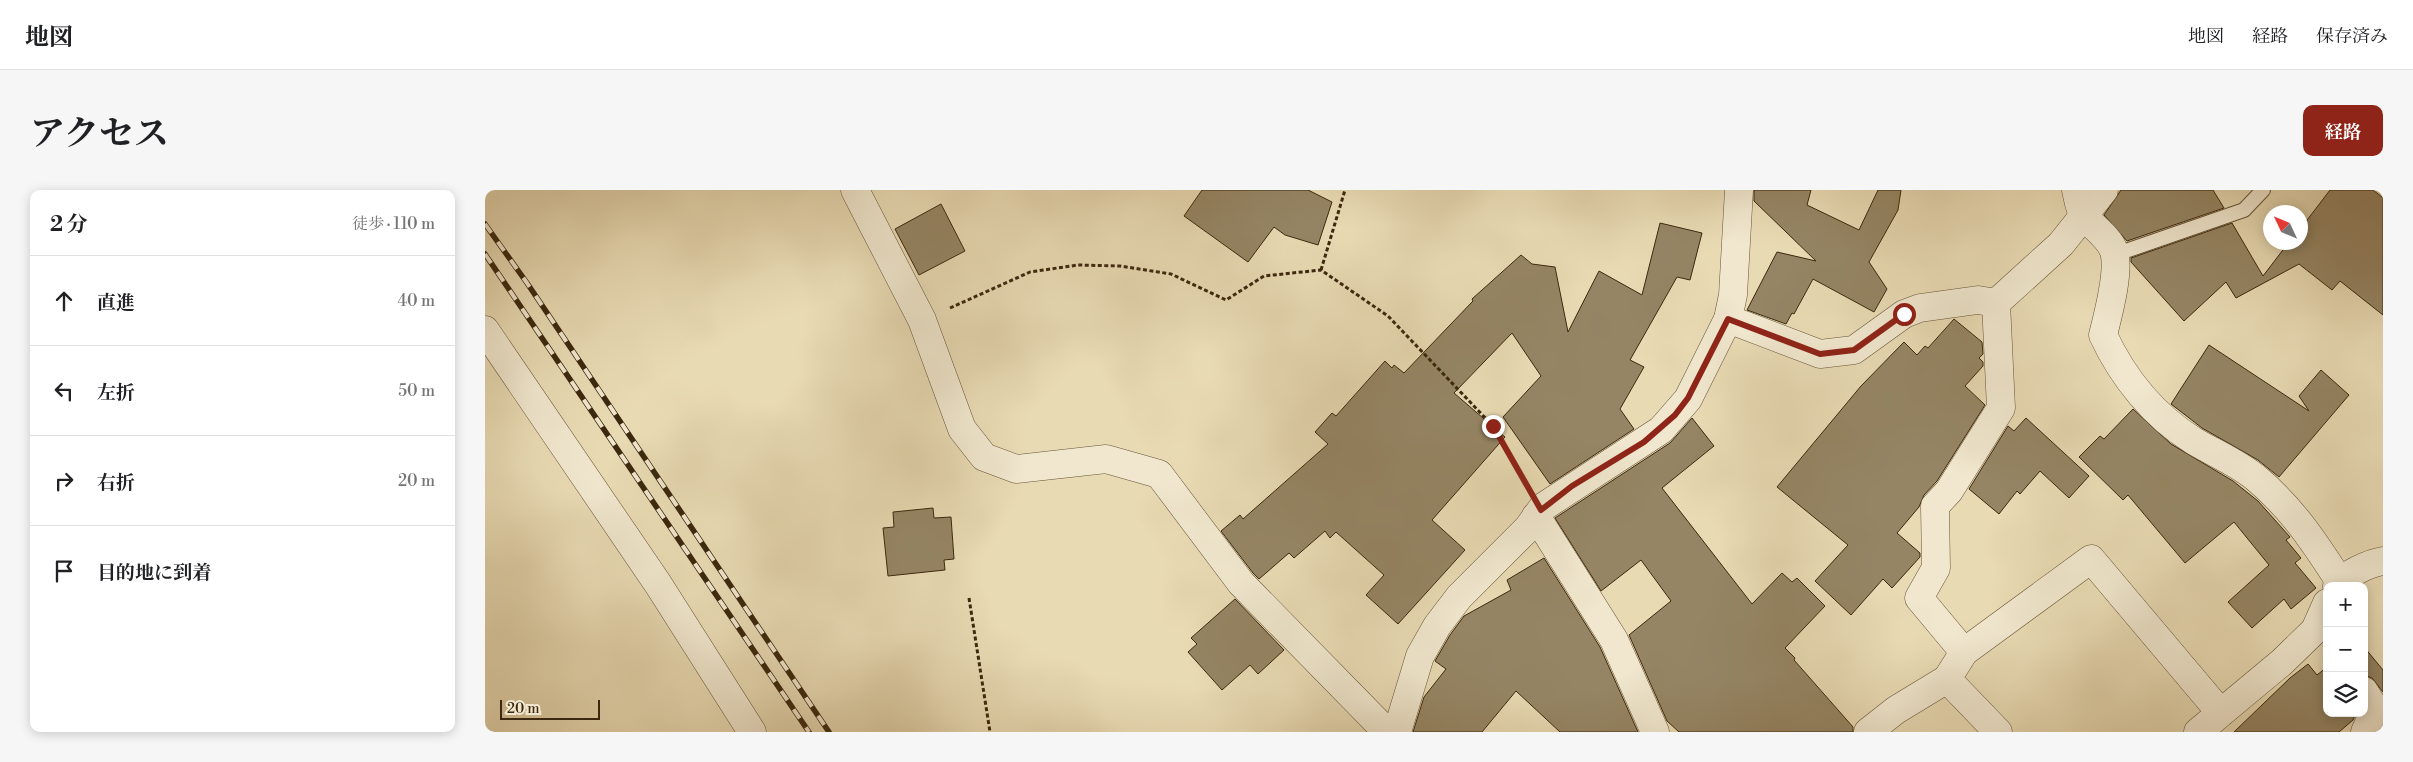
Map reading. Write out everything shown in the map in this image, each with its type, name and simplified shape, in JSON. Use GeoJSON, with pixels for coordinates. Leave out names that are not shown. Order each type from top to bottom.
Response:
{"type":"FeatureCollection","features":[{"type":"Feature","properties":{"kind":"street"},"geometry":{"type":"LineString","coordinates":[[855,190],[922,320],[962,429],[984,457],[1016,469],[1106,459],[1159,474],[1241,583],[1387,732]]}},
{"type":"Feature","properties":{"kind":"street"},"geometry":{"type":"LineString","coordinates":[[1397,732],[1420,656],[1437,626],[1459,597],[1529,528],[1539,513],[1572,486],[1644,442],[1675,415],[1688,398],[1728,319],[1733,295],[1739,190]]}},
{"type":"Feature","properties":{"kind":"street"},"geometry":{"type":"LineString","coordinates":[[1964,652],[1919,598],[1936,568],[1935,506],[1949,490],[2001,408],[1997,304],[2061,244],[2079,202],[2104,190]]}},
{"type":"Feature","properties":{"kind":"street"},"geometry":{"type":"LineString","coordinates":[[2079,202],[2103,234],[2114,255],[2112,296],[2103,335],[2119,364],[2139,393],[2162,418],[2195,441],[2254,476],[2284,502],[2302,524],[2323,583]]}},
{"type":"Feature","properties":{"kind":"street"},"geometry":{"type":"LineString","coordinates":[[1728,319],[1820,354],[1854,350],[1904,314],[1920,308],[1977,300],[1997,304]]}},
{"type":"Feature","properties":{"kind":"street"},"geometry":{"type":"LineString","coordinates":[[485,330],[658,584],[752,732]]}},
{"type":"Feature","properties":{"kind":"street"},"geometry":{"type":"LineString","coordinates":[[1539,513],[1614,640],[1658,731]]}},
{"type":"Feature","properties":{"kind":"street"},"geometry":{"type":"LineString","coordinates":[[1868,732],[1896,710],[1947,679],[1964,652],[2091,559],[2220,712]]}},
{"type":"Feature","properties":{"kind":"street"},"geometry":{"type":"LineString","coordinates":[[2348,582],[2357,571],[2383,561]]}},
{"type":"Feature","properties":{"kind":"street"},"geometry":{"type":"LineString","coordinates":[[2197,732],[2302,643],[2315,630],[2323,616]]}},
{"type":"Feature","properties":{"kind":"street"},"geometry":{"type":"LineString","coordinates":[[1947,679],[1998,732]]}},
{"type":"Feature","properties":{"kind":"street"},"geometry":{"type":"LineString","coordinates":[[2365,732],[2375,709],[2368,697]]}},
{"type":"Feature","properties":{"kind":"lane"},"geometry":{"type":"LineString","coordinates":[[2114,255],[2245,210],[2263,190]]}},
{"type":"Feature","properties":{"kind":"path"},"geometry":{"type":"LineString","coordinates":[[1321,270],[1345,190]]}},
{"type":"Feature","properties":{"kind":"path"},"geometry":{"type":"LineString","coordinates":[[922,320],[1030,272],[1078,265],[1120,266],[1171,274],[1226,300],[1264,276],[1321,270],[1388,316],[1493,426],[1539,513]]}},
{"type":"Feature","properties":{"kind":"path"},"geometry":{"type":"LineString","coordinates":[[969,598],[990,732]]}},
{"type":"Feature","properties":{"kind":"building"},"geometry":{"type":"Polygon","coordinates":[[[1202,190],[1308,190],[1332,202],[1318,245],[1285,235],[1274,227],[1248,262],[1184,216],[1202,190]]]}},
{"type":"Feature","properties":{"kind":"building"},"geometry":{"type":"Polygon","coordinates":[[[1754,190],[1811,190],[1807,205],[1859,230],[1878,190],[1901,190],[1898,210],[1869,262],[1887,289],[1874,312],[1813,279],[1794,314],[1792,313],[1786,324],[1747,310],[1777,252],[1816,261],[1754,201],[1754,190]]]}},
{"type":"Feature","properties":{"kind":"building"},"geometry":{"type":"Polygon","coordinates":[[[2121,190],[2213,190],[2224,208],[2127,241],[2104,215],[2121,190]]]}},
{"type":"Feature","properties":{"kind":"building"},"geometry":{"type":"Polygon","coordinates":[[[2330,190],[2373,190],[2383,198],[2383,315],[2340,281],[2332,290],[2299,264],[2236,298],[2226,282],[2184,321],[2131,262],[2131,258],[2232,223],[2263,276],[2283,250],[2308,250],[2308,219],[2330,190]]]}},
{"type":"Feature","properties":{"kind":"building"},"geometry":{"type":"Polygon","coordinates":[[[941,204],[965,251],[919,275],[895,229],[941,204]]]}},
{"type":"Feature","properties":{"kind":"building"},"geometry":{"type":"Polygon","coordinates":[[[1660,223],[1702,233],[1690,280],[1677,277],[1630,360],[1644,367],[1620,409],[1634,429],[1550,484],[1503,417],[1541,376],[1512,333],[1454,393],[1505,437],[1432,520],[1465,550],[1398,624],[1366,595],[1384,575],[1336,532],[1330,538],[1325,531],[1294,558],[1289,553],[1259,579],[1253,573],[1221,531],[1240,515],[1243,519],[1328,444],[1315,432],[1332,413],[1336,416],[1385,361],[1392,368],[1394,365],[1404,373],[1473,301],[1472,299],[1521,255],[1532,264],[1555,267],[1568,332],[1599,271],[1642,295],[1660,223]]]}},
{"type":"Feature","properties":{"kind":"building"},"geometry":{"type":"Polygon","coordinates":[[[1954,319],[1982,342],[1983,354],[1979,358],[1983,362],[1983,366],[1965,386],[1985,405],[1937,481],[1924,495],[1919,507],[1897,533],[1920,553],[1920,557],[1892,588],[1883,579],[1851,615],[1815,581],[1848,545],[1777,487],[1861,386],[1904,342],[1917,355],[1925,346],[1928,348],[1954,319]]]}},
{"type":"Feature","properties":{"kind":"building"},"geometry":{"type":"Polygon","coordinates":[[[2209,345],[2309,411],[2299,396],[2321,370],[2349,395],[2279,477],[2258,460],[2202,428],[2171,404],[2209,345]]]}},
{"type":"Feature","properties":{"kind":"building"},"geometry":{"type":"Polygon","coordinates":[[[2133,409],[2171,444],[2233,481],[2258,501],[2290,537],[2286,540],[2301,558],[2295,563],[2316,588],[2291,609],[2284,599],[2252,628],[2228,602],[2269,565],[2234,522],[2185,563],[2128,495],[2123,500],[2079,457],[2100,436],[2104,439],[2133,409]]]}},
{"type":"Feature","properties":{"kind":"building"},"geometry":{"type":"Polygon","coordinates":[[[1692,418],[1714,446],[1662,488],[1752,604],[1782,573],[1792,582],[1797,578],[1825,606],[1785,648],[1853,727],[1853,732],[1679,732],[1667,721],[1629,635],[1671,601],[1641,560],[1601,591],[1555,518],[1670,443],[1692,418]]]}},
{"type":"Feature","properties":{"kind":"building"},"geometry":{"type":"Polygon","coordinates":[[[2026,418],[2089,476],[2069,498],[2040,471],[2020,494],[2017,491],[1999,514],[1969,489],[2008,426],[2014,431],[2026,418]]]}},
{"type":"Feature","properties":{"kind":"building"},"geometry":{"type":"Polygon","coordinates":[[[933,508],[934,518],[951,517],[954,559],[944,560],[945,570],[888,576],[883,528],[894,527],[893,512],[933,508]]]}},
{"type":"Feature","properties":{"kind":"building"},"geometry":{"type":"Polygon","coordinates":[[[1544,558],[1600,647],[1638,732],[1560,732],[1516,691],[1482,732],[1413,732],[1424,697],[1446,669],[1435,661],[1464,616],[1511,590],[1507,580],[1544,558]]]}},
{"type":"Feature","properties":{"kind":"building"},"geometry":{"type":"Polygon","coordinates":[[[1235,599],[1284,650],[1258,674],[1250,665],[1222,690],[1188,652],[1197,644],[1191,638],[1235,599]]]}},
{"type":"Feature","properties":{"kind":"building"},"geometry":{"type":"Polygon","coordinates":[[[2368,652],[2383,670],[2383,692],[2372,678],[2368,676],[2368,652]]]}},
{"type":"Feature","properties":{"kind":"building"},"geometry":{"type":"Polygon","coordinates":[[[2308,664],[2317,675],[2323,670],[2323,717],[2354,717],[2353,720],[2339,732],[2234,732],[2290,678],[2308,664]]]}},
{"type":"Feature","properties":{"kind":"railway"},"geometry":{"type":"LineString","coordinates":[[485,224],[527,283],[829,732]]}},
{"type":"Feature","properties":{"kind":"railway"},"geometry":{"type":"LineString","coordinates":[[485,254],[809,732]]}},
{"type":"Feature","properties":{"kind":"route"},"geometry":{"type":"LineString","coordinates":[[1493,426],[1541,510],[1572,486],[1661,430],[1688,398],[1728,319],[1820,354],[1854,350],[1865,344],[1904,314]]}}]}
